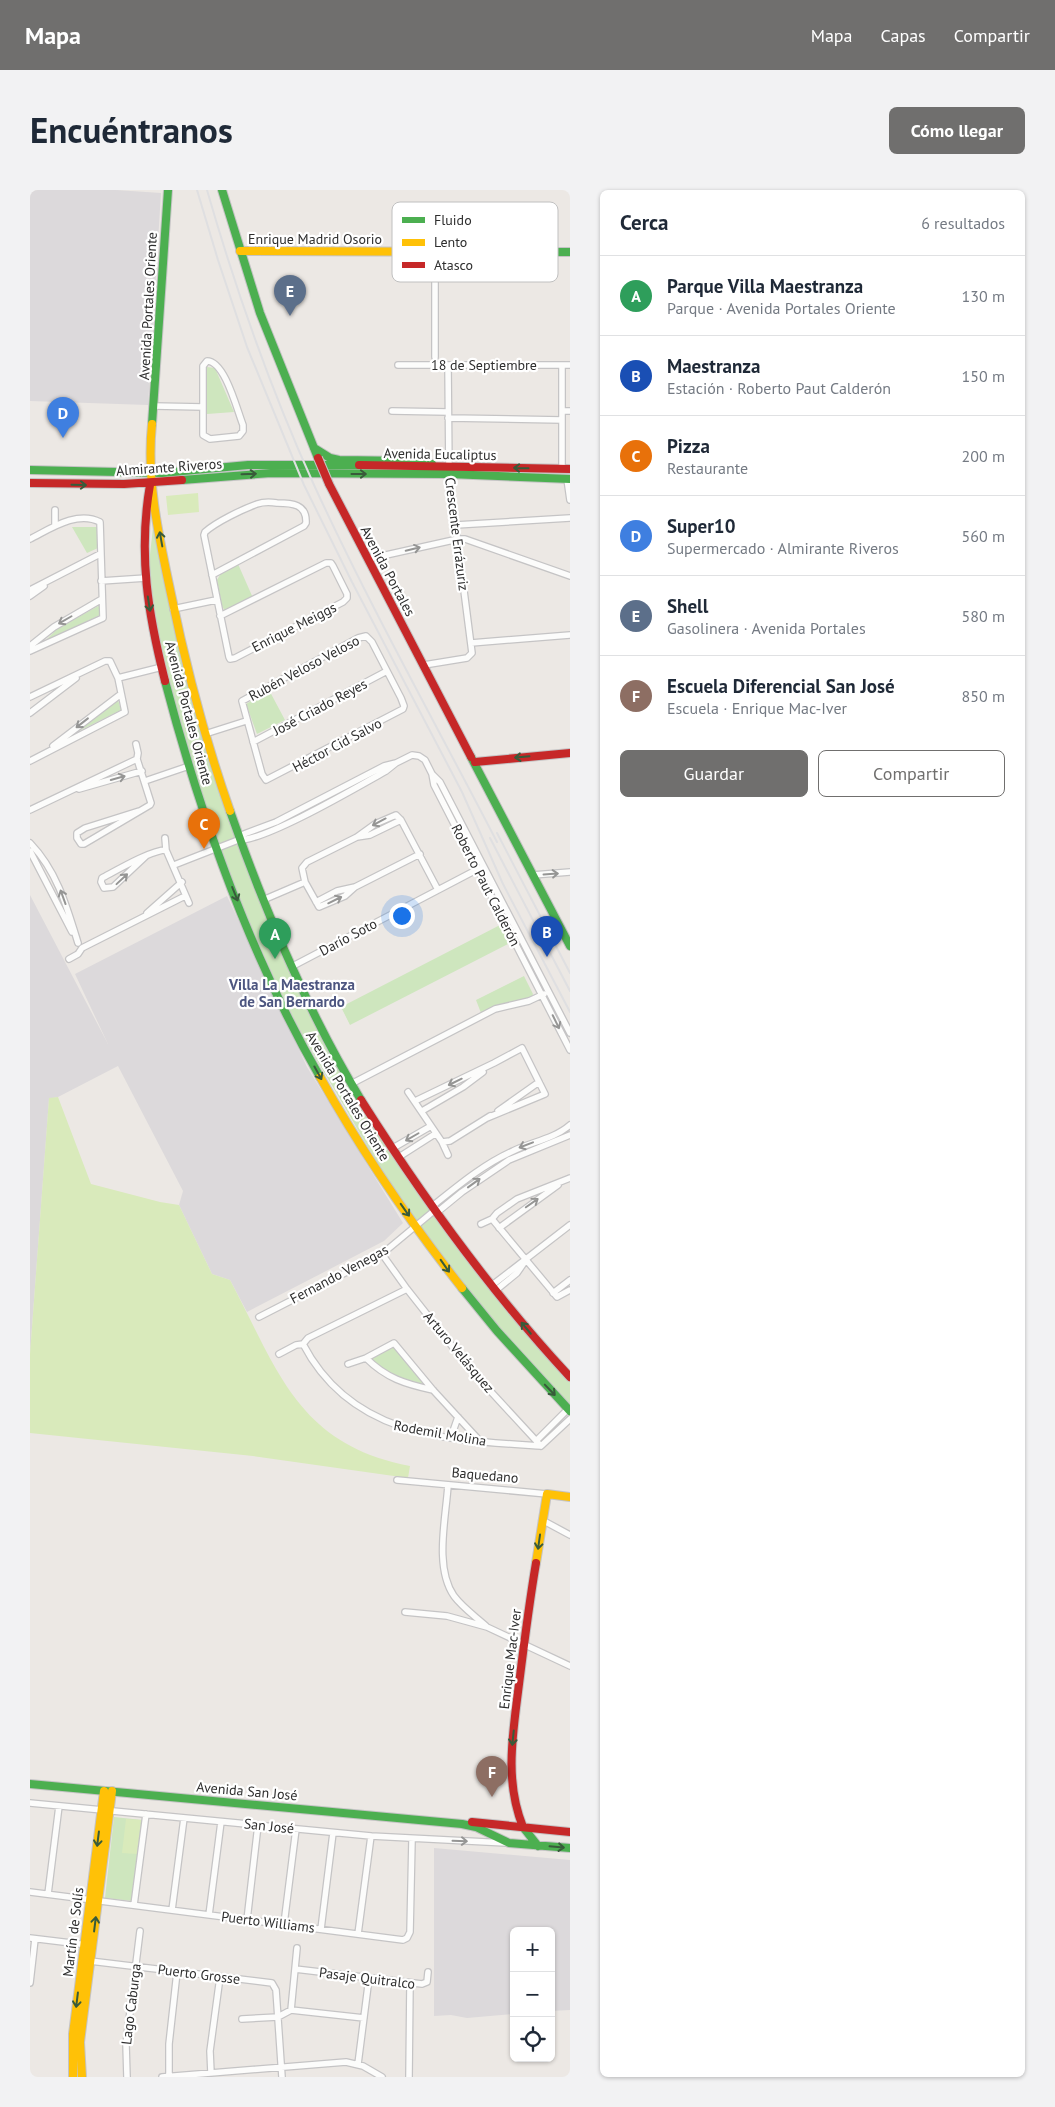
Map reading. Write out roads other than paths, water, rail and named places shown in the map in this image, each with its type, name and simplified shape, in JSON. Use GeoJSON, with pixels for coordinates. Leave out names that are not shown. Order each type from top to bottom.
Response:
{"type":"FeatureCollection","features":[{"type":"Feature","properties":{"kind":"street","name":"Avenida Portales Oriente"},"geometry":{"type":"LineString","coordinates":[[168,190],[150,483],[146,520],[146,578],[152,622],[162,667],[189,766],[217,848],[256,949],[292,1027],[366,1155],[455,1280],[519,1356],[569,1410]]}},
{"type":"Feature","properties":{"kind":"street","name":"Avenida Portales"},"geometry":{"type":"LineString","coordinates":[[222,190],[260,313],[329,484],[570,946]]}},
{"type":"Feature","properties":{"kind":"street","name":"Enrique Madrid Osorio"},"geometry":{"type":"LineString","coordinates":[[240,251],[392,252]]}},
{"type":"Feature","properties":{"kind":"street"},"geometry":{"type":"LineString","coordinates":[[435,282],[435,357]]}},
{"type":"Feature","properties":{"kind":"street"},"geometry":{"type":"LineString","coordinates":[[211,361],[220,367],[243,425],[242,434],[206,438],[202,432],[203,406],[203,366],[204,362],[211,361]]}},
{"type":"Feature","properties":{"kind":"street","name":"18 de Septiembre"},"geometry":{"type":"LineString","coordinates":[[398,365],[570,365]]}},
{"type":"Feature","properties":{"kind":"street","name":"Crescente Errázuriz"},"geometry":{"type":"LineString","coordinates":[[448,365],[449,471],[471,643]]}},
{"type":"Feature","properties":{"kind":"street"},"geometry":{"type":"LineString","coordinates":[[562,365],[562,420],[566,469]]}},
{"type":"Feature","properties":{"kind":"street"},"geometry":{"type":"LineString","coordinates":[[154,406],[203,406]]}},
{"type":"Feature","properties":{"kind":"street"},"geometry":{"type":"LineString","coordinates":[[562,410],[570,411]]}},
{"type":"Feature","properties":{"kind":"street"},"geometry":{"type":"LineString","coordinates":[[392,411],[562,420]]}},
{"type":"Feature","properties":{"kind":"street"},"geometry":{"type":"LineString","coordinates":[[313,447],[330,458],[339,460],[410,461],[429,463],[440,468]]}},
{"type":"Feature","properties":{"kind":"street","name":"Almirante Riveros"},"geometry":{"type":"LineString","coordinates":[[30,470],[150,473],[248,465],[309,464]]}},
{"type":"Feature","properties":{"kind":"street","name":"Avenida Eucaliptus"},"geometry":{"type":"LineString","coordinates":[[309,464],[440,468],[449,471],[569,479]]}},
{"type":"Feature","properties":{"kind":"street","name":"Avenida Eucaliptus"},"geometry":{"type":"LineString","coordinates":[[311,474],[566,469]]}},
{"type":"Feature","properties":{"kind":"street","name":"Almirante Riveros"},"geometry":{"type":"LineString","coordinates":[[30,483],[98,485],[150,483],[242,474],[311,474]]}},
{"type":"Feature","properties":{"kind":"street"},"geometry":{"type":"LineString","coordinates":[[569,479],[570,500]]}},
{"type":"Feature","properties":{"kind":"street","name":"Avenida Portales Oriente"},"geometry":{"type":"LineString","coordinates":[[150,483],[173,609],[205,734],[238,840],[291,967],[352,1084],[399,1157],[493,1289],[570,1378]]}},
{"type":"Feature","properties":{"kind":"street"},"geometry":{"type":"LineString","coordinates":[[212,575],[304,526],[307,520],[303,511],[297,504],[260,503],[206,532],[204,535],[220,616]]}},
{"type":"Feature","properties":{"kind":"street"},"geometry":{"type":"LineString","coordinates":[[54,510],[55,526]]}},
{"type":"Feature","properties":{"kind":"street"},"geometry":{"type":"LineString","coordinates":[[456,525],[570,518]]}},
{"type":"Feature","properties":{"kind":"street"},"geometry":{"type":"LineString","coordinates":[[30,539],[64,522],[76,519],[95,519],[100,522],[103,618],[30,651]]}},
{"type":"Feature","properties":{"kind":"street"},"geometry":{"type":"LineString","coordinates":[[146,520],[158,521]]}},
{"type":"Feature","properties":{"kind":"street"},"geometry":{"type":"LineString","coordinates":[[368,560],[458,539],[471,540],[570,576]]}},
{"type":"Feature","properties":{"kind":"street"},"geometry":{"type":"LineString","coordinates":[[30,590],[100,554]]}},
{"type":"Feature","properties":{"kind":"street","name":"Enrique Meiggs"},"geometry":{"type":"LineString","coordinates":[[329,562],[345,589],[346,600],[235,658],[230,659],[220,616],[329,562]]}},
{"type":"Feature","properties":{"kind":"street"},"geometry":{"type":"LineString","coordinates":[[30,596],[56,576]]}},
{"type":"Feature","properties":{"kind":"street"},"geometry":{"type":"LineString","coordinates":[[101,581],[146,578]]}},
{"type":"Feature","properties":{"kind":"street"},"geometry":{"type":"LineString","coordinates":[[30,646],[54,627],[102,599]]}},
{"type":"Feature","properties":{"kind":"street"},"geometry":{"type":"LineString","coordinates":[[173,609],[216,600]]}},
{"type":"Feature","properties":{"kind":"street"},"geometry":{"type":"LineString","coordinates":[[424,666],[468,658],[472,653],[471,643],[570,635]]}},
{"type":"Feature","properties":{"kind":"street","name":"Rubén Veloso Veloso"},"geometry":{"type":"LineString","coordinates":[[246,721],[242,701],[358,638],[366,636],[372,642],[387,671]]}},
{"type":"Feature","properties":{"kind":"street"},"geometry":{"type":"LineString","coordinates":[[30,697],[105,661],[110,661],[118,678],[125,712],[30,761]]}},
{"type":"Feature","properties":{"kind":"street"},"geometry":{"type":"LineString","coordinates":[[118,678],[162,667]]}},
{"type":"Feature","properties":{"kind":"street"},"geometry":{"type":"LineString","coordinates":[[30,713],[87,670]]}},
{"type":"Feature","properties":{"kind":"street","name":"Héctor Cid Salvo"},"geometry":{"type":"LineString","coordinates":[[252,742],[262,774],[266,780],[400,711],[404,706],[387,671]]}},
{"type":"Feature","properties":{"kind":"street","name":"José Criado Reyes"},"geometry":{"type":"LineString","coordinates":[[252,742],[387,671]]}},
{"type":"Feature","properties":{"kind":"street"},"geometry":{"type":"LineString","coordinates":[[41,755],[121,694]]}},
{"type":"Feature","properties":{"kind":"street"},"geometry":{"type":"LineString","coordinates":[[205,734],[246,721],[252,742]]}},
{"type":"Feature","properties":{"kind":"street"},"geometry":{"type":"LineString","coordinates":[[136,744],[137,758],[151,803],[139,811],[84,844],[80,844],[77,838],[77,833],[85,828],[139,811]]}},
{"type":"Feature","properties":{"kind":"street"},"geometry":{"type":"LineString","coordinates":[[475,762],[570,753]]}},
{"type":"Feature","properties":{"kind":"street","name":"Roberto Paut Calderón"},"geometry":{"type":"LineString","coordinates":[[174,864],[238,840],[244,834],[276,822],[384,766],[396,763],[409,756],[419,756],[425,760],[432,774],[440,782],[481,868],[546,993],[570,1033]]}},
{"type":"Feature","properties":{"kind":"street"},"geometry":{"type":"LineString","coordinates":[[30,810],[137,758]]}},
{"type":"Feature","properties":{"kind":"street"},"geometry":{"type":"LineString","coordinates":[[145,781],[189,766]]}},
{"type":"Feature","properties":{"kind":"street"},"geometry":{"type":"LineString","coordinates":[[60,794],[142,771]]}},
{"type":"Feature","properties":{"kind":"street"},"geometry":{"type":"LineString","coordinates":[[420,854],[354,887],[345,896],[322,907],[318,906],[305,882],[302,872],[304,864],[357,837],[393,815],[398,816],[401,820],[420,854],[438,890]]}},
{"type":"Feature","properties":{"kind":"street"},"geometry":{"type":"LineString","coordinates":[[165,838],[166,850],[182,882],[185,896],[189,903]]}},
{"type":"Feature","properties":{"kind":"street"},"geometry":{"type":"LineString","coordinates":[[30,844],[54,875],[68,909],[80,946],[78,954],[69,959]]}},
{"type":"Feature","properties":{"kind":"street"},"geometry":{"type":"LineString","coordinates":[[146,856],[113,887],[104,888],[101,882],[102,878],[146,856],[166,850]]}},
{"type":"Feature","properties":{"kind":"street"},"geometry":{"type":"LineString","coordinates":[[30,852],[80,946]]}},
{"type":"Feature","properties":{"kind":"street","name":"Darío Soto"},"geometry":{"type":"LineString","coordinates":[[291,967],[481,868]]}},
{"type":"Feature","properties":{"kind":"street"},"geometry":{"type":"LineString","coordinates":[[533,875],[570,872]]}},
{"type":"Feature","properties":{"kind":"street"},"geometry":{"type":"LineString","coordinates":[[140,920],[182,882]]}},
{"type":"Feature","properties":{"kind":"street"},"geometry":{"type":"LineString","coordinates":[[262,900],[305,882]]}},
{"type":"Feature","properties":{"kind":"street"},"geometry":{"type":"LineString","coordinates":[[80,946],[140,920],[185,896]]}},
{"type":"Feature","properties":{"kind":"street"},"geometry":{"type":"LineString","coordinates":[[352,1084],[496,1009],[529,1001],[546,993]]}},
{"type":"Feature","properties":{"kind":"street","name":"Roberto Paut Calderón"},"geometry":{"type":"LineString","coordinates":[[546,993],[570,1050]]}},
{"type":"Feature","properties":{"kind":"street"},"geometry":{"type":"LineString","coordinates":[[415,1101],[494,1064],[522,1048],[545,1094],[487,1118]]}},
{"type":"Feature","properties":{"kind":"street"},"geometry":{"type":"LineString","coordinates":[[422,1111],[463,1087],[494,1064]]}},
{"type":"Feature","properties":{"kind":"street"},"geometry":{"type":"LineString","coordinates":[[442,1142],[450,1141],[539,1082]]}},
{"type":"Feature","properties":{"kind":"street"},"geometry":{"type":"LineString","coordinates":[[408,1092],[442,1142],[448,1155]]}},
{"type":"Feature","properties":{"kind":"street"},"geometry":{"type":"LineString","coordinates":[[435,1210],[436,1204],[470,1176],[493,1161],[514,1150],[563,1131],[570,1125]]}},
{"type":"Feature","properties":{"kind":"street"},"geometry":{"type":"LineString","coordinates":[[393,1148],[431,1126]]}},
{"type":"Feature","properties":{"kind":"street"},"geometry":{"type":"LineString","coordinates":[[399,1157],[435,1134]]}},
{"type":"Feature","properties":{"kind":"street"},"geometry":{"type":"LineString","coordinates":[[416,1227],[435,1210],[440,1210],[469,1186],[510,1160],[570,1135]]}},
{"type":"Feature","properties":{"kind":"street"},"geometry":{"type":"LineString","coordinates":[[481,1224],[517,1199],[568,1179]]}},
{"type":"Feature","properties":{"kind":"street"},"geometry":{"type":"LineString","coordinates":[[499,1228],[520,1211],[568,1179]]}},
{"type":"Feature","properties":{"kind":"street"},"geometry":{"type":"LineString","coordinates":[[492,1218],[555,1295]]}},
{"type":"Feature","properties":{"kind":"street"},"geometry":{"type":"LineString","coordinates":[[493,1289],[517,1274],[526,1260],[570,1225]]}},
{"type":"Feature","properties":{"kind":"street","name":"Fernando Venegas"},"geometry":{"type":"LineString","coordinates":[[259,1317],[382,1254],[416,1227]]}},
{"type":"Feature","properties":{"kind":"street"},"geometry":{"type":"LineString","coordinates":[[563,1231],[570,1230]]}},
{"type":"Feature","properties":{"kind":"street","name":"Arturo Velásquez"},"geometry":{"type":"LineString","coordinates":[[382,1254],[470,1369],[541,1446]]}},
{"type":"Feature","properties":{"kind":"street"},"geometry":{"type":"LineString","coordinates":[[555,1295],[570,1280]]}},
{"type":"Feature","properties":{"kind":"street"},"geometry":{"type":"LineString","coordinates":[[279,1354],[296,1345],[303,1344],[308,1338],[407,1289]]}},
{"type":"Feature","properties":{"kind":"street"},"geometry":{"type":"LineString","coordinates":[[555,1295],[570,1290]]}},
{"type":"Feature","properties":{"kind":"street"},"geometry":{"type":"LineString","coordinates":[[348,1364],[366,1358],[394,1343],[479,1441]]}},
{"type":"Feature","properties":{"kind":"street","name":"Rodemil Molina"},"geometry":{"type":"LineString","coordinates":[[303,1344],[314,1364],[328,1382],[345,1398],[364,1412],[396,1426],[479,1441],[541,1446]]}},
{"type":"Feature","properties":{"kind":"street"},"geometry":{"type":"LineString","coordinates":[[366,1358],[378,1371],[405,1384],[433,1390]]}},
{"type":"Feature","properties":{"kind":"street"},"geometry":{"type":"LineString","coordinates":[[536,1440],[569,1410]]}},
{"type":"Feature","properties":{"kind":"street"},"geometry":{"type":"LineString","coordinates":[[451,1437],[458,1417]]}},
{"type":"Feature","properties":{"kind":"street"},"geometry":{"type":"LineString","coordinates":[[541,1446],[570,1419]]}},
{"type":"Feature","properties":{"kind":"street","name":"Baquedano"},"geometry":{"type":"LineString","coordinates":[[397,1480],[570,1496]]}},
{"type":"Feature","properties":{"kind":"street"},"geometry":{"type":"LineString","coordinates":[[448,1484],[443,1560],[445,1576],[450,1590],[459,1602],[487,1627]]}},
{"type":"Feature","properties":{"kind":"street","name":"Enrique Mac-Iver"},"geometry":{"type":"LineString","coordinates":[[538,1846],[524,1827],[516,1807],[512,1774],[512,1744],[524,1643],[546,1494]]}},
{"type":"Feature","properties":{"kind":"street"},"geometry":{"type":"LineString","coordinates":[[542,1520],[570,1535]]}},
{"type":"Feature","properties":{"kind":"street"},"geometry":{"type":"LineString","coordinates":[[405,1612],[447,1616],[487,1627],[570,1666]]}},
{"type":"Feature","properties":{"kind":"street","name":"Avenida San José"},"geometry":{"type":"LineString","coordinates":[[30,1784],[462,1824],[476,1827],[509,1843],[570,1848]]}},
{"type":"Feature","properties":{"kind":"street","name":"Martín de Solís"},"geometry":{"type":"LineString","coordinates":[[73,2077],[72,2042],[88,1946],[108,1791]]}},
{"type":"Feature","properties":{"kind":"street","name":"San José"},"geometry":{"type":"LineString","coordinates":[[30,1803],[412,1840],[509,1843]]}},
{"type":"Feature","properties":{"kind":"street"},"geometry":{"type":"LineString","coordinates":[[48,1894],[59,1806]]}},
{"type":"Feature","properties":{"kind":"street"},"geometry":{"type":"LineString","coordinates":[[134,1905],[146,1814]]}},
{"type":"Feature","properties":{"kind":"street"},"geometry":{"type":"LineString","coordinates":[[172,1910],[184,1818]]}},
{"type":"Feature","properties":{"kind":"street"},"geometry":{"type":"LineString","coordinates":[[209,1915],[221,1822]]}},
{"type":"Feature","properties":{"kind":"street","name":"Avenida San José"},"geometry":{"type":"LineString","coordinates":[[462,1824],[478,1822],[570,1832]]}},
{"type":"Feature","properties":{"kind":"street"},"geometry":{"type":"LineString","coordinates":[[247,1920],[258,1825]]}},
{"type":"Feature","properties":{"kind":"street"},"geometry":{"type":"LineString","coordinates":[[284,1924],[296,1829]]}},
{"type":"Feature","properties":{"kind":"street"},"geometry":{"type":"LineString","coordinates":[[321,1929],[333,1833]]}},
{"type":"Feature","properties":{"kind":"street"},"geometry":{"type":"LineString","coordinates":[[358,1934],[371,1836]]}},
{"type":"Feature","properties":{"kind":"street","name":"Puerto Williams"},"geometry":{"type":"LineString","coordinates":[[30,1892],[401,1940],[408,1936],[412,1840]]}},
{"type":"Feature","properties":{"kind":"street","name":"Lago Caburga"},"geometry":{"type":"LineString","coordinates":[[127,2077],[126,2044],[140,1931]]}},
{"type":"Feature","properties":{"kind":"street"},"geometry":{"type":"LineString","coordinates":[[30,1982],[33,1938],[88,1946]]}},
{"type":"Feature","properties":{"kind":"street","name":"Martín de Solís"},"geometry":{"type":"LineString","coordinates":[[82,2077],[80,2042],[90,1961],[88,1946]]}},
{"type":"Feature","properties":{"kind":"street"},"geometry":{"type":"LineString","coordinates":[[291,2010],[297,1948]]}},
{"type":"Feature","properties":{"kind":"street","name":"Puerto Grosse"},"geometry":{"type":"LineString","coordinates":[[90,1961],[272,1983],[276,1990],[278,2017]]}},
{"type":"Feature","properties":{"kind":"street","name":"Pasaje Quitralco"},"geometry":{"type":"LineString","coordinates":[[295,1969],[410,1983],[425,1983],[428,1972]]}},
{"type":"Feature","properties":{"kind":"street"},"geometry":{"type":"LineString","coordinates":[[169,2076],[168,2044],[177,1972]]}},
{"type":"Feature","properties":{"kind":"street"},"geometry":{"type":"LineString","coordinates":[[211,2073],[210,2051],[220,1977]]}},
{"type":"Feature","properties":{"kind":"street"},"geometry":{"type":"LineString","coordinates":[[358,2064],[369,1978]]}},
{"type":"Feature","properties":{"kind":"street"},"geometry":{"type":"LineString","coordinates":[[409,2077],[410,1983]]}},
{"type":"Feature","properties":{"kind":"street"},"geometry":{"type":"LineString","coordinates":[[242,2018],[278,2017],[291,2010],[364,2018]]}},
{"type":"Feature","properties":{"kind":"street"},"geometry":{"type":"LineString","coordinates":[[278,2017],[282,2077]]}},
{"type":"Feature","properties":{"kind":"street"},"geometry":{"type":"LineString","coordinates":[[162,2077],[193,2076],[211,2073],[235,2074],[346,2062],[358,2064],[382,2077]]}},
{"type":"Feature","properties":{"kind":"railway"},"geometry":{"type":"LineString","coordinates":[[197,190],[247,347],[304,485],[352,582],[462,792],[503,884],[570,1012]]}},
{"type":"Feature","properties":{"kind":"railway"},"geometry":{"type":"LineString","coordinates":[[207,190],[255,340],[283,413],[314,485],[380,620],[497,842]]}},
{"type":"Feature","properties":{"kind":"railway"},"geometry":{"type":"LineString","coordinates":[[497,833],[570,973]]}},
{"type":"Feature","properties":{"kind":"railway"},"geometry":{"type":"LineString","coordinates":[[490,838],[570,991]]}},
{"type":"Feature","properties":{"kind":"place","name":"Shell"},"geometry":{"type":"Point","coordinates":[290,316]}},
{"type":"Feature","properties":{"kind":"place","name":"Super10"},"geometry":{"type":"Point","coordinates":[63,438]}},
{"type":"Feature","properties":{"kind":"place","name":"Pizza"},"geometry":{"type":"Point","coordinates":[204,849]}},
{"type":"Feature","properties":{"kind":"place","name":"Maestranza"},"geometry":{"type":"Point","coordinates":[547,957]}},
{"type":"Feature","properties":{"kind":"place","name":"Parque Villa Maestranza"},"geometry":{"type":"Point","coordinates":[275,959]}},
{"type":"Feature","properties":{"kind":"place","name":"Escuela Diferencial San José"},"geometry":{"type":"Point","coordinates":[492,1797]}},
{"type":"Feature","properties":{"kind":"district","name":"Villa La Maestranza de San Bernardo"},"geometry":{"type":"Point","coordinates":[292,994]}}]}
